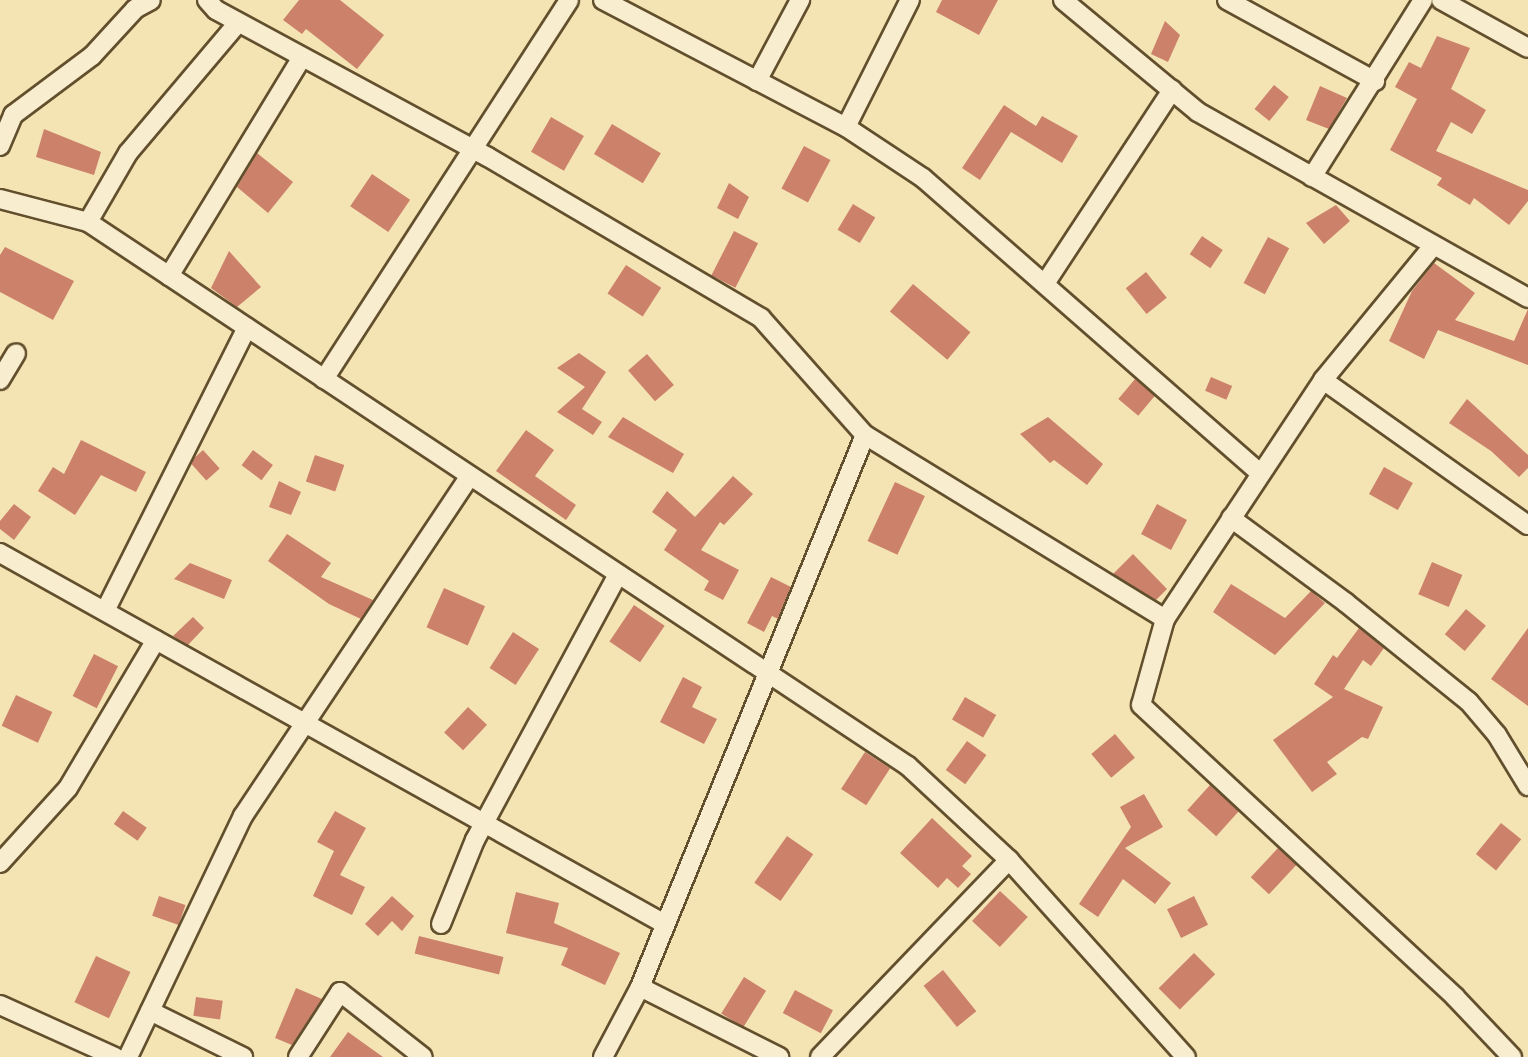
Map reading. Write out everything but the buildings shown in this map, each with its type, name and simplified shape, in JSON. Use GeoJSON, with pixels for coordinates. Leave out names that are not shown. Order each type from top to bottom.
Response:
{"type":"FeatureCollection","features":[{"type":"Feature","properties":{"kind":"street"},"geometry":{"type":"LineString","coordinates":[[0,146],[13,115],[92,56],[135,9],[151,0]]}},
{"type":"Feature","properties":{"kind":"street"},"geometry":{"type":"LineString","coordinates":[[207,0],[238,23],[472,149],[761,318],[865,435],[1165,619]]}},
{"type":"Feature","properties":{"kind":"street"},"geometry":{"type":"LineString","coordinates":[[324,379],[569,0]]}},
{"type":"Feature","properties":{"kind":"street"},"geometry":{"type":"LineString","coordinates":[[603,0],[846,127],[923,178],[1046,282],[1258,472]]}},
{"type":"Feature","properties":{"kind":"street"},"geometry":{"type":"LineString","coordinates":[[757,81],[800,0]]}},
{"type":"Feature","properties":{"kind":"street"},"geometry":{"type":"LineString","coordinates":[[846,127],[910,0]]}},
{"type":"Feature","properties":{"kind":"street"},"geometry":{"type":"LineString","coordinates":[[1063,0],[1198,112],[1528,298]]}},
{"type":"Feature","properties":{"kind":"street"},"geometry":{"type":"LineString","coordinates":[[1227,0],[1375,81]]}},
{"type":"Feature","properties":{"kind":"street"},"geometry":{"type":"LineString","coordinates":[[1312,177],[1375,81],[1423,0]]}},
{"type":"Feature","properties":{"kind":"street"},"geometry":{"type":"LineString","coordinates":[[1441,0],[1528,48]]}},
{"type":"Feature","properties":{"kind":"street"},"geometry":{"type":"LineString","coordinates":[[88,222],[128,153],[238,23]]}},
{"type":"Feature","properties":{"kind":"street"},"geometry":{"type":"LineString","coordinates":[[169,276],[301,59]]}},
{"type":"Feature","properties":{"kind":"street"},"geometry":{"type":"LineString","coordinates":[[1046,282],[1172,90]]}},
{"type":"Feature","properties":{"kind":"street"},"geometry":{"type":"LineString","coordinates":[[0,199],[88,222],[908,766],[1009,860],[1185,1057]]}},
{"type":"Feature","properties":{"kind":"street"},"geometry":{"type":"LineString","coordinates":[[1433,246],[1323,380],[1258,472],[1165,619],[1141,705],[1455,997],[1512,1057]]}},
{"type":"Feature","properties":{"kind":"street"},"geometry":{"type":"LineString","coordinates":[[105,611],[247,327]]}},
{"type":"Feature","properties":{"kind":"street"},"geometry":{"type":"LineString","coordinates":[[0,380],[16,353]]}},
{"type":"Feature","properties":{"kind":"street"},"geometry":{"type":"LineString","coordinates":[[1323,380],[1528,525]]}},
{"type":"Feature","properties":{"kind":"street"},"geometry":{"type":"LineString","coordinates":[[603,1057],[640,987],[865,435]]}},
{"type":"Feature","properties":{"kind":"street"},"geometry":{"type":"LineString","coordinates":[[128,1057],[243,816],[303,722],[469,477]]}},
{"type":"Feature","properties":{"kind":"street"},"geometry":{"type":"LineString","coordinates":[[1231,518],[1345,602],[1469,702],[1497,735],[1528,786]]}},
{"type":"Feature","properties":{"kind":"street"},"geometry":{"type":"LineString","coordinates":[[0,553],[665,924]]}},
{"type":"Feature","properties":{"kind":"street"},"geometry":{"type":"LineString","coordinates":[[441,924],[486,823],[618,574]]}},
{"type":"Feature","properties":{"kind":"street"},"geometry":{"type":"LineString","coordinates":[[0,863],[68,788],[156,640]]}},
{"type":"Feature","properties":{"kind":"street"},"geometry":{"type":"LineString","coordinates":[[820,1057],[1009,860]]}},
{"type":"Feature","properties":{"kind":"street"},"geometry":{"type":"LineString","coordinates":[[640,987],[779,1057]]}},
{"type":"Feature","properties":{"kind":"street"},"geometry":{"type":"LineString","coordinates":[[298,1057],[340,992],[424,1057]]}},
{"type":"Feature","properties":{"kind":"street"},"geometry":{"type":"LineString","coordinates":[[0,1005],[115,1057]]}},
{"type":"Feature","properties":{"kind":"street"},"geometry":{"type":"LineString","coordinates":[[150,1011],[243,1057]]}}]}
